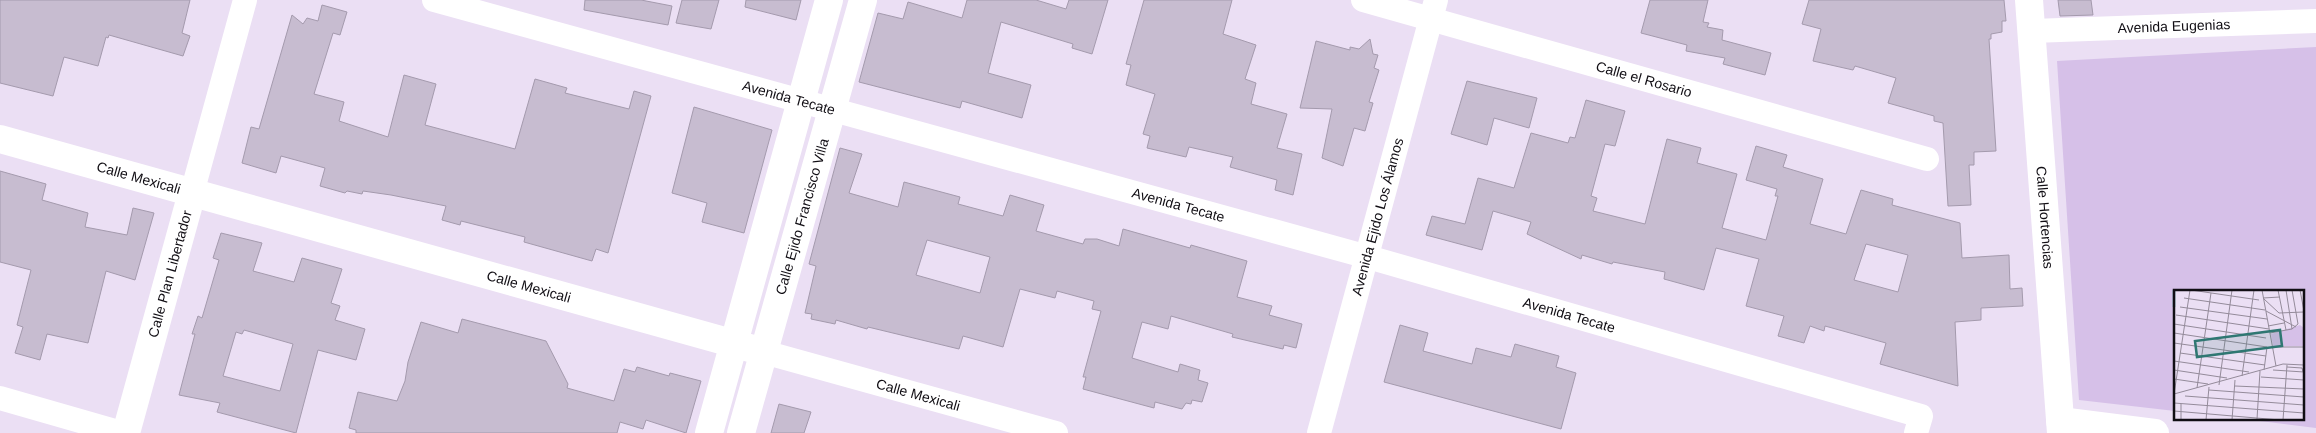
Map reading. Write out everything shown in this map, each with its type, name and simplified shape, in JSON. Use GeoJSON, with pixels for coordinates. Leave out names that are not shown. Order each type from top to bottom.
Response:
{"type":"FeatureCollection","features":[{"type":"Feature","properties":{"kind":"street","name":"Calle Plan Libertador"},"geometry":{"type":"LineString","coordinates":[[126,433],[244,0]]}},
{"type":"Feature","properties":{"kind":"street","name":"Avenida Tecate"},"geometry":{"type":"LineString","coordinates":[[434,0],[1368,257],[1919,425]]}},
{"type":"Feature","properties":{"kind":"street"},"geometry":{"type":"LineString","coordinates":[[709,433],[829,0]]}},
{"type":"Feature","properties":{"kind":"street","name":"Calle Ejido Francisco Villa"},"geometry":{"type":"LineString","coordinates":[[742,433],[834,110],[863,0]]}},
{"type":"Feature","properties":{"kind":"street","name":"Calle el Rosario"},"geometry":{"type":"LineString","coordinates":[[1363,0],[1434,9],[1927,159]]}},
{"type":"Feature","properties":{"kind":"street","name":"Calle Hortencias"},"geometry":{"type":"LineString","coordinates":[[2029,0],[2060,427]]}},
{"type":"Feature","properties":{"kind":"street","name":"Avenida Ejido Los Álamos"},"geometry":{"type":"LineString","coordinates":[[1319,433],[1434,9]]}},
{"type":"Feature","properties":{"kind":"street","name":"Avenida Eugenias"},"geometry":{"type":"LineString","coordinates":[[2032,31],[2316,21]]}},
{"type":"Feature","properties":{"kind":"street","name":"Calle Mexicali"},"geometry":{"type":"LineString","coordinates":[[0,139],[1056,433]]}},
{"type":"Feature","properties":{"kind":"street"},"geometry":{"type":"LineString","coordinates":[[0,398],[122,433]]}},
{"type":"Feature","properties":{"kind":"street"},"geometry":{"type":"LineString","coordinates":[[2060,427],[2155,433]]}},
{"type":"Feature","properties":{"kind":"shaded area"},"geometry":{"type":"Polygon","coordinates":[[[2316,47],[2316,428],[2252,420],[2304,420],[2304,290],[2174,290],[2174,411],[2079,400],[2057,61],[2316,47]]]}},
{"type":"Feature","properties":{"kind":"building"},"geometry":{"type":"Polygon","coordinates":[[[0,0],[190,0],[182,33],[190,36],[183,56],[109,35],[108,38],[106,37],[98,66],[64,57],[53,96],[0,83],[0,0]]]}},
{"type":"Feature","properties":{"kind":"building"},"geometry":{"type":"Polygon","coordinates":[[[585,0],[641,0],[672,6],[668,25],[584,10],[585,0]]]}},
{"type":"Feature","properties":{"kind":"building"},"geometry":{"type":"Polygon","coordinates":[[[682,0],[719,0],[711,29],[676,23],[682,0]]]}},
{"type":"Feature","properties":{"kind":"building"},"geometry":{"type":"Polygon","coordinates":[[[746,0],[801,0],[796,20],[745,7],[746,0]]]}},
{"type":"Feature","properties":{"kind":"building"},"geometry":{"type":"Polygon","coordinates":[[[967,0],[1036,0],[1066,9],[1069,0],[1108,0],[1092,54],[1072,48],[1073,44],[1001,22],[988,73],[1031,85],[1022,118],[962,101],[960,108],[859,82],[878,13],[903,19],[908,2],[962,18],[967,0]]]}},
{"type":"Feature","properties":{"kind":"building"},"geometry":{"type":"Polygon","coordinates":[[[1144,0],[1232,0],[1223,34],[1256,45],[1245,79],[1256,83],[1251,104],[1287,114],[1277,148],[1302,154],[1293,195],[1275,190],[1277,180],[1230,167],[1233,157],[1189,147],[1186,157],[1147,148],[1150,136],[1143,134],[1155,94],[1126,85],[1131,65],[1126,64],[1144,0]]]}},
{"type":"Feature","properties":{"kind":"building"},"geometry":{"type":"Polygon","coordinates":[[[1650,0],[1708,0],[1703,22],[1709,23],[1707,27],[1723,30],[1722,40],[1771,53],[1765,75],[1723,64],[1725,58],[1686,51],[1687,45],[1641,33],[1650,0]]]}},
{"type":"Feature","properties":{"kind":"building"},"geometry":{"type":"Polygon","coordinates":[[[1809,0],[2004,0],[2006,21],[2002,21],[2002,32],[1991,34],[1991,39],[1989,39],[1996,151],[1974,152],[1974,165],[1969,165],[1971,205],[1948,206],[1943,123],[1934,121],[1934,116],[1888,103],[1896,78],[1855,66],[1853,70],[1813,61],[1821,29],[1802,24],[1809,0]]]}},
{"type":"Feature","properties":{"kind":"building"},"geometry":{"type":"Polygon","coordinates":[[[2058,0],[2091,0],[2093,15],[2060,16],[2058,0]]]}},
{"type":"Feature","properties":{"kind":"building"},"geometry":{"type":"Polygon","coordinates":[[[322,5],[347,12],[340,35],[333,33],[314,94],[344,102],[339,121],[388,137],[404,75],[436,84],[425,125],[515,149],[535,79],[567,88],[565,93],[629,109],[634,91],[651,96],[608,253],[596,249],[592,261],[524,242],[525,237],[461,221],[460,225],[442,220],[446,206],[363,191],[362,194],[347,191],[345,193],[320,186],[325,168],[281,156],[276,173],[242,163],[251,127],[259,129],[292,15],[303,24],[307,18],[318,21],[322,5]]]}},
{"type":"Feature","properties":{"kind":"building"},"geometry":{"type":"Polygon","coordinates":[[[1370,39],[1373,54],[1378,55],[1374,68],[1379,70],[1369,102],[1373,103],[1365,131],[1354,128],[1343,166],[1322,158],[1332,109],[1300,108],[1316,41],[1350,50],[1350,47],[1359,49],[1370,39]]]}},
{"type":"Feature","properties":{"kind":"building"},"geometry":{"type":"Polygon","coordinates":[[[1467,81],[1537,98],[1529,128],[1494,118],[1487,145],[1451,134],[1467,81]]]}},
{"type":"Feature","properties":{"kind":"building"},"geometry":{"type":"Polygon","coordinates":[[[1586,100],[1625,111],[1615,146],[1605,144],[1591,196],[1597,198],[1593,211],[1645,224],[1667,139],[1701,148],[1697,163],[1737,174],[1722,228],[1766,240],[1778,196],[1775,196],[1777,189],[1746,180],[1756,146],[1787,155],[1783,167],[1823,179],[1810,224],[1846,234],[1861,190],[1893,199],[1892,205],[1960,223],[1962,258],[2009,255],[2010,289],[2022,288],[2023,306],[1981,308],[1981,320],[1955,322],[1958,386],[1880,364],[1886,343],[1825,326],[1824,331],[1810,326],[1804,343],[1778,336],[1784,316],[1746,306],[1759,259],[1716,248],[1704,290],[1664,279],[1665,272],[1613,262],[1612,264],[1582,255],[1581,259],[1527,234],[1531,222],[1493,211],[1482,250],[1426,235],[1432,216],[1465,224],[1478,178],[1514,188],[1531,133],[1568,143],[1570,137],[1575,138],[1586,100]],[[1866,244],[1854,280],[1898,292],[1908,255],[1866,244]]]}},
{"type":"Feature","properties":{"kind":"building"},"geometry":{"type":"Polygon","coordinates":[[[694,107],[772,130],[744,233],[702,222],[707,203],[672,193],[694,107]]]}},
{"type":"Feature","properties":{"kind":"building"},"geometry":{"type":"Polygon","coordinates":[[[840,148],[862,154],[849,193],[898,207],[904,182],[960,197],[958,204],[1003,216],[1010,195],[1044,205],[1036,231],[1083,244],[1085,239],[1097,239],[1119,246],[1123,229],[1190,248],[1191,245],[1247,261],[1237,297],[1272,306],[1269,315],[1302,324],[1296,348],[1284,345],[1283,349],[1232,337],[1233,334],[1171,316],[1168,329],[1142,322],[1132,358],[1178,372],[1180,364],[1200,370],[1198,380],[1208,383],[1202,402],[1192,400],[1191,404],[1186,403],[1182,409],[1155,402],[1154,408],[1083,389],[1086,377],[1083,377],[1101,311],[1092,309],[1094,301],[1057,291],[1055,298],[1020,289],[1003,347],[963,336],[959,349],[868,327],[867,329],[836,320],[835,324],[811,319],[812,314],[805,313],[816,266],[809,264],[840,148]],[[927,240],[916,275],[980,293],[990,257],[927,240]]]}},
{"type":"Feature","properties":{"kind":"building"},"geometry":{"type":"Polygon","coordinates":[[[0,171],[46,184],[42,200],[88,213],[85,227],[127,235],[133,208],[154,213],[135,280],[106,271],[88,343],[47,334],[40,360],[15,353],[23,327],[17,325],[31,270],[0,262],[0,171]]]}},
{"type":"Feature","properties":{"kind":"building"},"geometry":{"type":"Polygon","coordinates":[[[221,233],[262,243],[253,271],[294,282],[302,258],[342,269],[331,303],[340,306],[335,320],[365,329],[356,360],[318,350],[296,433],[217,412],[220,403],[179,395],[195,334],[192,334],[198,316],[202,318],[219,260],[213,258],[221,233]],[[244,330],[242,334],[236,332],[223,376],[280,391],[293,344],[244,330]]]}},
{"type":"Feature","properties":{"kind":"building"},"geometry":{"type":"Polygon","coordinates":[[[462,319],[546,341],[568,384],[567,388],[614,401],[624,369],[635,372],[637,367],[669,376],[670,373],[701,381],[686,433],[646,420],[643,429],[620,422],[617,433],[356,433],[356,430],[349,428],[358,392],[397,401],[405,381],[408,362],[421,322],[458,333],[462,319]]]}},
{"type":"Feature","properties":{"kind":"building"},"geometry":{"type":"Polygon","coordinates":[[[1400,325],[1428,333],[1423,351],[1472,364],[1476,348],[1511,357],[1515,344],[1559,356],[1556,367],[1576,373],[1561,429],[1384,382],[1400,325]]]}},
{"type":"Feature","properties":{"kind":"building"},"geometry":{"type":"Polygon","coordinates":[[[779,404],[811,412],[804,433],[771,433],[779,404]]]}}]}
